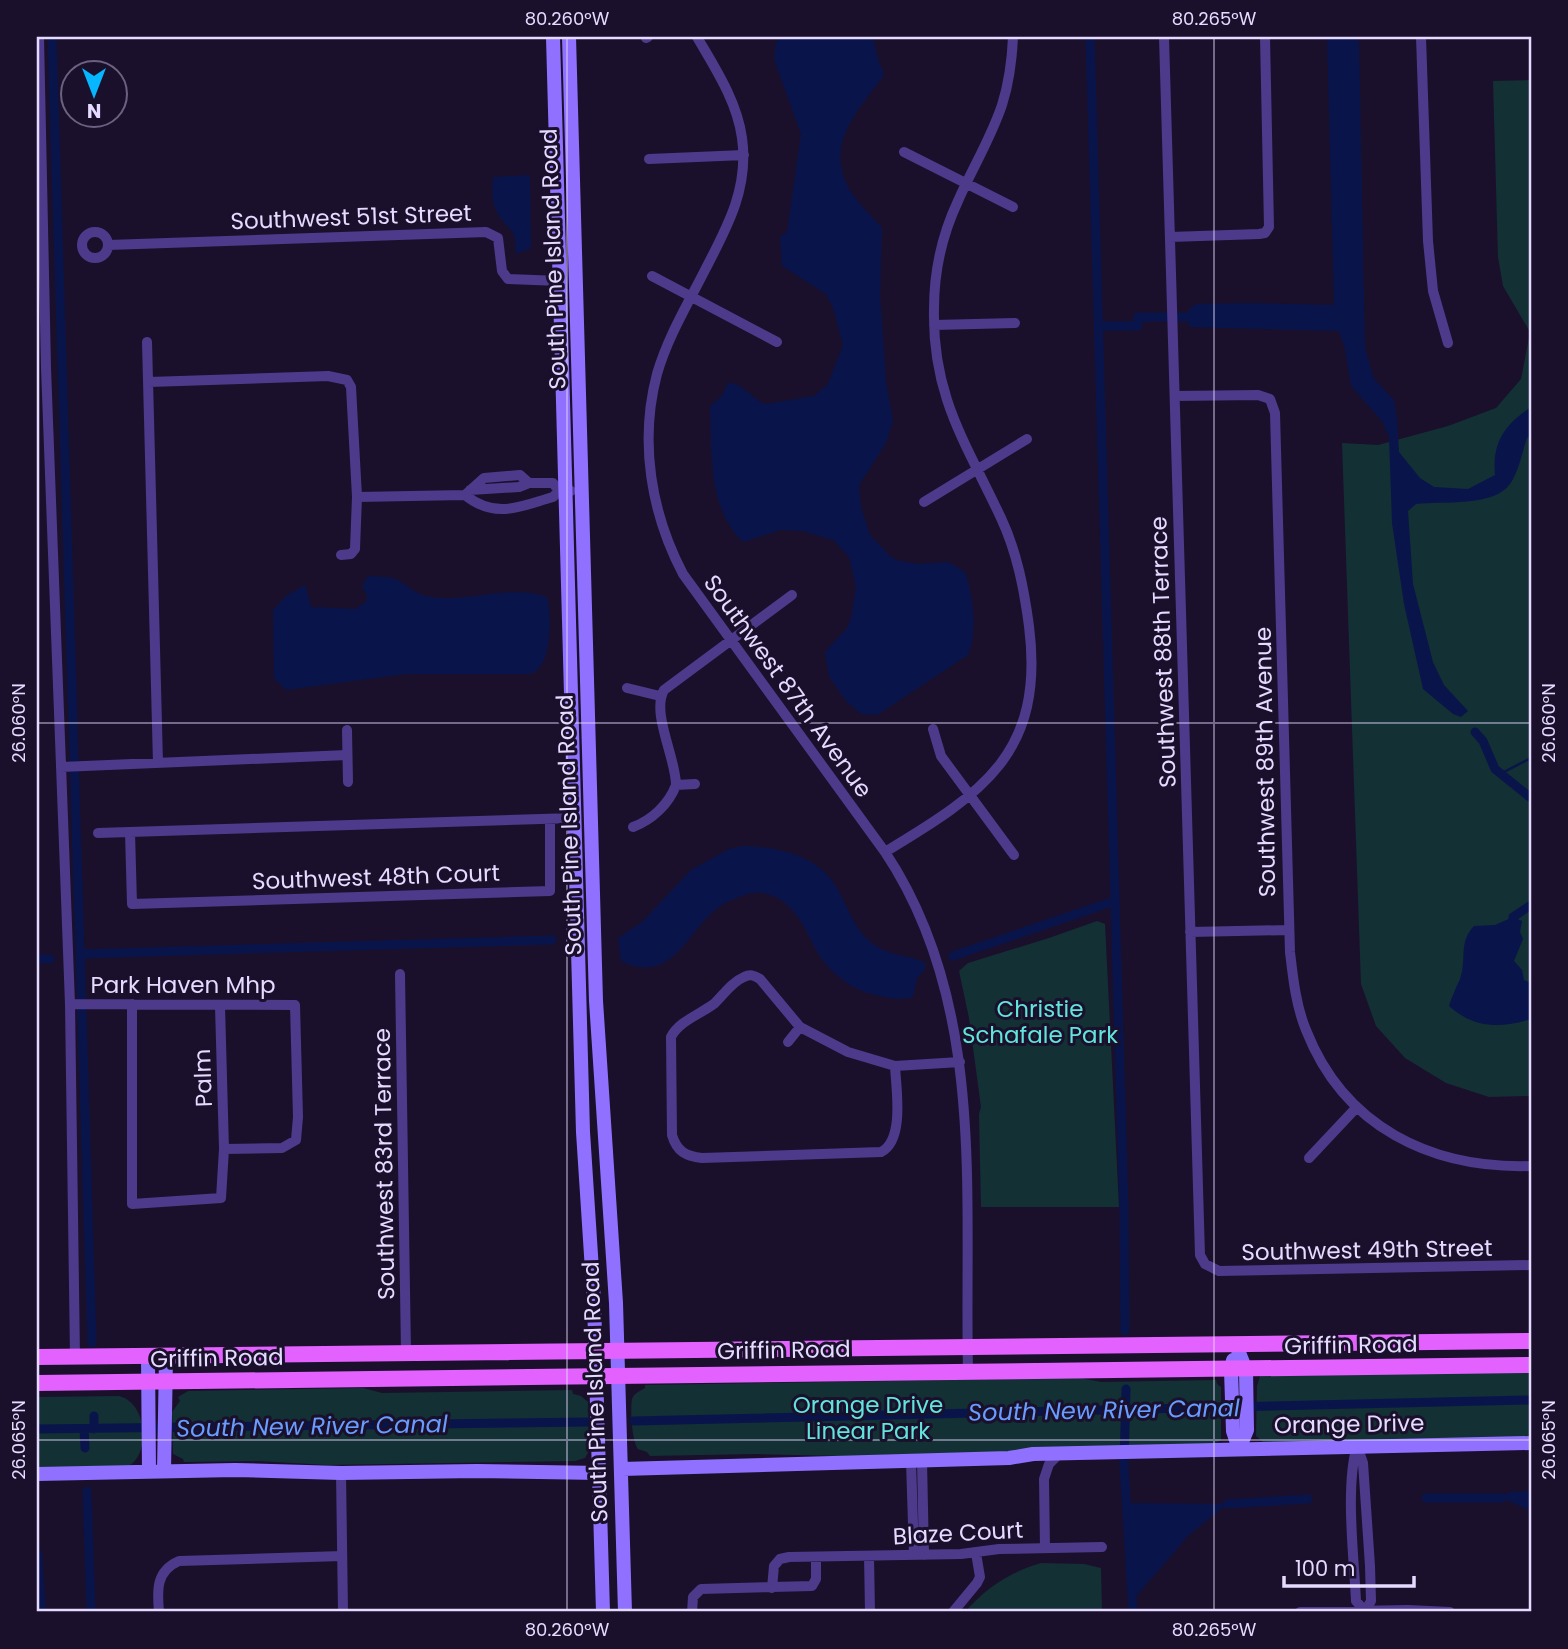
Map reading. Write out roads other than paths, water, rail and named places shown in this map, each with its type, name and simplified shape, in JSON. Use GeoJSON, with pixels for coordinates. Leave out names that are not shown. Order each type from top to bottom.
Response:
{"type":"FeatureCollection","features":[{"type":"Feature","properties":{"kind":"main road","name":"South Pine Island Road"},"geometry":{"type":"LineString","coordinates":[[553,37],[560,281],[562,491],[572,710],[583,1132],[598,1393],[603,1612]]}},
{"type":"Feature","properties":{"kind":"main road","name":"South Pine Island Road"},"geometry":{"type":"LineString","coordinates":[[569,37],[596,1001],[619,1383],[625,1612]]}},
{"type":"Feature","properties":{"kind":"main road"},"geometry":{"type":"LineString","coordinates":[[572,710],[588,710]]}},
{"type":"Feature","properties":{"kind":"main road","name":"Griffin Road"},"geometry":{"type":"LineString","coordinates":[[37,1357],[148,1358],[596,1350],[1531,1341]]}},
{"type":"Feature","properties":{"kind":"main road"},"geometry":{"type":"LineString","coordinates":[[1236,1345],[1239,1376],[1239,1449]]}},
{"type":"Feature","properties":{"kind":"main road"},"geometry":{"type":"LineString","coordinates":[[37,1383],[68,1369],[75,1357]]}},
{"type":"Feature","properties":{"kind":"main road"},"geometry":{"type":"LineString","coordinates":[[156,1455],[165,1388],[166,1357]]}},
{"type":"Feature","properties":{"kind":"main road"},"geometry":{"type":"LineString","coordinates":[[148,1358],[148,1389],[157,1471]]}},
{"type":"Feature","properties":{"kind":"main road","name":"Griffin Road"},"geometry":{"type":"LineString","coordinates":[[37,1383],[148,1389],[597,1375],[619,1383],[968,1370],[1239,1376],[1531,1365]]}},
{"type":"Feature","properties":{"kind":"main road","name":"Orange Drive"},"geometry":{"type":"LineString","coordinates":[[622,1469],[1113,1452],[1531,1443]]}},
{"type":"Feature","properties":{"kind":"main road"},"geometry":{"type":"LineString","coordinates":[[37,1474],[157,1471],[477,1471],[600,1474]]}},
{"type":"Feature","properties":{"kind":"street"},"geometry":{"type":"LineString","coordinates":[[39,37],[41,368],[65,766],[75,1357]]}},
{"type":"Feature","properties":{"kind":"street","name":"Southwest 87th Avenue"},"geometry":{"type":"LineString","coordinates":[[697,37],[738,117],[744,155],[741,186],[735,210],[669,342],[657,374],[649,433],[650,474],[659,515],[675,558],[689,583],[885,852],[910,894],[933,945],[952,1012],[960,1062],[965,1136],[968,1370]]}},
{"type":"Feature","properties":{"kind":"street"},"geometry":{"type":"LineString","coordinates":[[885,852],[945,815],[988,780],[1013,747],[1027,708],[1031,675],[1030,639],[1021,579],[1002,520],[948,406],[938,369],[934,325],[940,252],[950,218],[1001,108],[1008,82],[1013,37]]}},
{"type":"Feature","properties":{"kind":"street","name":"Southwest 88th Terrace"},"geometry":{"type":"LineString","coordinates":[[1164,37],[1199,1250],[1205,1264]]}},
{"type":"Feature","properties":{"kind":"street"},"geometry":{"type":"LineString","coordinates":[[1170,237],[1265,233],[1269,227],[1265,37]]}},
{"type":"Feature","properties":{"kind":"street"},"geometry":{"type":"LineString","coordinates":[[1421,37],[1428,241],[1433,290],[1448,343]]}},
{"type":"Feature","properties":{"kind":"street"},"geometry":{"type":"LineString","coordinates":[[904,152],[1013,207]]}},
{"type":"Feature","properties":{"kind":"street"},"geometry":{"type":"LineString","coordinates":[[649,159],[744,155]]}},
{"type":"Feature","properties":{"kind":"street","name":"Southwest 51st Street"},"geometry":{"type":"LineString","coordinates":[[108,245],[486,232],[498,238],[502,271],[508,279],[560,281]]}},
{"type":"Feature","properties":{"kind":"street"},"geometry":{"type":"LineString","coordinates":[[652,276],[777,342]]}},
{"type":"Feature","properties":{"kind":"street"},"geometry":{"type":"LineString","coordinates":[[934,325],[1014,323]]}},
{"type":"Feature","properties":{"kind":"street"},"geometry":{"type":"LineString","coordinates":[[147,342],[158,763]]}},
{"type":"Feature","properties":{"kind":"street"},"geometry":{"type":"LineString","coordinates":[[149,382],[328,376],[347,380],[351,387],[357,497],[355,549],[351,554],[341,555]]}},
{"type":"Feature","properties":{"kind":"street","name":"Southwest 89th Avenue"},"geometry":{"type":"LineString","coordinates":[[1175,396],[1258,395],[1270,399],[1276,424],[1289,930],[1294,984],[1305,1028],[1326,1071],[1356,1108],[1394,1136],[1441,1156],[1476,1163],[1531,1166]]}},
{"type":"Feature","properties":{"kind":"street"},"geometry":{"type":"LineString","coordinates":[[924,502],[1027,439]]}},
{"type":"Feature","properties":{"kind":"street"},"geometry":{"type":"LineString","coordinates":[[468,493],[484,478],[520,475],[528,483]]}},
{"type":"Feature","properties":{"kind":"street"},"geometry":{"type":"LineString","coordinates":[[490,506],[498,476]]}},
{"type":"Feature","properties":{"kind":"street"},"geometry":{"type":"LineString","coordinates":[[357,497],[468,493],[519,487],[528,483],[553,483],[562,491]]}},
{"type":"Feature","properties":{"kind":"street"},"geometry":{"type":"LineString","coordinates":[[468,493],[472,500],[506,511],[553,497],[562,491],[582,490]]}},
{"type":"Feature","properties":{"kind":"street"},"geometry":{"type":"LineString","coordinates":[[633,827],[655,815],[676,785],[660,709],[660,696],[670,684],[792,594]]}},
{"type":"Feature","properties":{"kind":"street"},"geometry":{"type":"LineString","coordinates":[[627,688],[660,696]]}},
{"type":"Feature","properties":{"kind":"street"},"geometry":{"type":"LineString","coordinates":[[933,729],[941,756],[1014,855]]}},
{"type":"Feature","properties":{"kind":"street"},"geometry":{"type":"LineString","coordinates":[[347,730],[348,782]]}},
{"type":"Feature","properties":{"kind":"street"},"geometry":{"type":"LineString","coordinates":[[65,766],[347,755]]}},
{"type":"Feature","properties":{"kind":"street"},"geometry":{"type":"LineString","coordinates":[[676,785],[695,785]]}},
{"type":"Feature","properties":{"kind":"street"},"geometry":{"type":"LineString","coordinates":[[98,833],[575,818]]}},
{"type":"Feature","properties":{"kind":"street","name":"Southwest 48th Court"},"geometry":{"type":"LineString","coordinates":[[130,832],[132,904],[550,891],[550,819]]}},
{"type":"Feature","properties":{"kind":"street"},"geometry":{"type":"LineString","coordinates":[[1190,932],[1289,930]]}},
{"type":"Feature","properties":{"kind":"street","name":"Southwest 83rd Terrace"},"geometry":{"type":"LineString","coordinates":[[400,974],[406,1353]]}},
{"type":"Feature","properties":{"kind":"street"},"geometry":{"type":"LineString","coordinates":[[895,1066],[896,1132],[887,1149],[866,1154],[702,1158],[686,1155],[678,1150],[672,1135],[670,1042],[674,1031],[712,1005],[736,982],[751,975],[764,984],[800,1027],[848,1052],[895,1066],[960,1062]]}},
{"type":"Feature","properties":{"kind":"street","name":"Park Haven Mhp"},"geometry":{"type":"LineString","coordinates":[[70,1004],[295,1005],[298,1116],[296,1140],[282,1147],[224,1149]]}},
{"type":"Feature","properties":{"kind":"street","name":"Palm"},"geometry":{"type":"LineString","coordinates":[[132,1004],[132,1204],[220,1198],[224,1149],[220,1006]]}},
{"type":"Feature","properties":{"kind":"street"},"geometry":{"type":"LineString","coordinates":[[788,1042],[800,1027]]}},
{"type":"Feature","properties":{"kind":"street"},"geometry":{"type":"LineString","coordinates":[[1309,1158],[1356,1108]]}},
{"type":"Feature","properties":{"kind":"street","name":"Southwest 49th Street"},"geometry":{"type":"LineString","coordinates":[[1205,1264],[1219,1272],[1531,1265]]}},
{"type":"Feature","properties":{"kind":"street"},"geometry":{"type":"LineString","coordinates":[[1357,1447],[1352,1462],[1351,1482],[1356,1601],[1365,1611]]}},
{"type":"Feature","properties":{"kind":"street"},"geometry":{"type":"LineString","coordinates":[[1357,1447],[1363,1463],[1371,1601],[1365,1611]]}},
{"type":"Feature","properties":{"kind":"street"},"geometry":{"type":"LineString","coordinates":[[1045,1548],[1044,1479],[1049,1464],[1059,1454]]}},
{"type":"Feature","properties":{"kind":"street"},"geometry":{"type":"LineString","coordinates":[[917,1460],[919,1555]]}},
{"type":"Feature","properties":{"kind":"street"},"geometry":{"type":"LineString","coordinates":[[341,1473],[343,1612]]}},
{"type":"Feature","properties":{"kind":"street"},"geometry":{"type":"LineString","coordinates":[[1354,1543],[1368,1543]]}},
{"type":"Feature","properties":{"kind":"street","name":"Blaze Court"},"geometry":{"type":"LineString","coordinates":[[772,1588],[774,1566],[780,1559],[1102,1547]]}},
{"type":"Feature","properties":{"kind":"street"},"geometry":{"type":"LineString","coordinates":[[953,1612],[980,1577],[976,1553]]}},
{"type":"Feature","properties":{"kind":"street"},"geometry":{"type":"LineString","coordinates":[[159,1612],[158,1583],[171,1564],[188,1559],[342,1556]]}},
{"type":"Feature","properties":{"kind":"street"},"geometry":{"type":"LineString","coordinates":[[869,1556],[870,1612]]}},
{"type":"Feature","properties":{"kind":"street"},"geometry":{"type":"LineString","coordinates":[[692,1612],[693,1597],[701,1589],[812,1586],[816,1579],[816,1557]]}},
{"type":"Feature","properties":{"kind":"street"},"geometry":{"type":"LineString","coordinates":[[1300,1612],[1450,1612]]}},
{"type":"Feature","properties":{"kind":"waterway"},"geometry":{"type":"LineString","coordinates":[[52,37],[92,1343]]}},
{"type":"Feature","properties":{"kind":"waterway"},"geometry":{"type":"LineString","coordinates":[[1090,37],[1124,1209],[1125,1331]]}},
{"type":"Feature","properties":{"kind":"waterway"},"geometry":{"type":"LineString","coordinates":[[1098,326],[1138,326],[1138,317],[1167,317]]}},
{"type":"Feature","properties":{"kind":"waterway"},"geometry":{"type":"LineString","coordinates":[[1178,317],[1186,317]]}},
{"type":"Feature","properties":{"kind":"waterway"},"geometry":{"type":"LineString","coordinates":[[1475,732],[1483,741],[1495,769],[1531,798]]}},
{"type":"Feature","properties":{"kind":"waterway"},"geometry":{"type":"LineString","coordinates":[[1500,774],[1531,758]]}},
{"type":"Feature","properties":{"kind":"waterway"},"geometry":{"type":"LineString","coordinates":[[953,956],[1115,901]]}},
{"type":"Feature","properties":{"kind":"waterway"},"geometry":{"type":"LineString","coordinates":[[1513,917],[1531,905]]}},
{"type":"Feature","properties":{"kind":"waterway"},"geometry":{"type":"LineString","coordinates":[[81,954],[552,940]]}},
{"type":"Feature","properties":{"kind":"waterway"},"geometry":{"type":"LineString","coordinates":[[37,959],[50,959]]}},
{"type":"Feature","properties":{"kind":"waterway"},"geometry":{"type":"LineString","coordinates":[[1126,1389],[1124,1465],[1133,1612]]}},
{"type":"Feature","properties":{"kind":"waterway","name":"South New River Canal"},"geometry":{"type":"LineString","coordinates":[[634,1421],[1531,1400]]}},
{"type":"Feature","properties":{"kind":"waterway"},"geometry":{"type":"LineString","coordinates":[[94,1416],[94,1429]]}},
{"type":"Feature","properties":{"kind":"waterway","name":"South New River Canal"},"geometry":{"type":"LineString","coordinates":[[37,1429],[588,1422]]}},
{"type":"Feature","properties":{"kind":"waterway"},"geometry":{"type":"LineString","coordinates":[[84,1429],[85,1448]]}},
{"type":"Feature","properties":{"kind":"waterway"},"geometry":{"type":"LineString","coordinates":[[87,1491],[91,1612]]}},
{"type":"Feature","properties":{"kind":"waterway"},"geometry":{"type":"LineString","coordinates":[[1426,1498],[1502,1498]]}},
{"type":"Feature","properties":{"kind":"waterway"},"geometry":{"type":"LineString","coordinates":[[1227,1504],[1308,1499]]}},
{"type":"Feature","properties":{"kind":"park label","name":"Christie Schafale Park"},"geometry":{"type":"Point","coordinates":[1040,1022]}},
{"type":"Feature","properties":{"kind":"park label","name":"Orange Drive Linear Park"},"geometry":{"type":"Point","coordinates":[868,1418]}}]}
